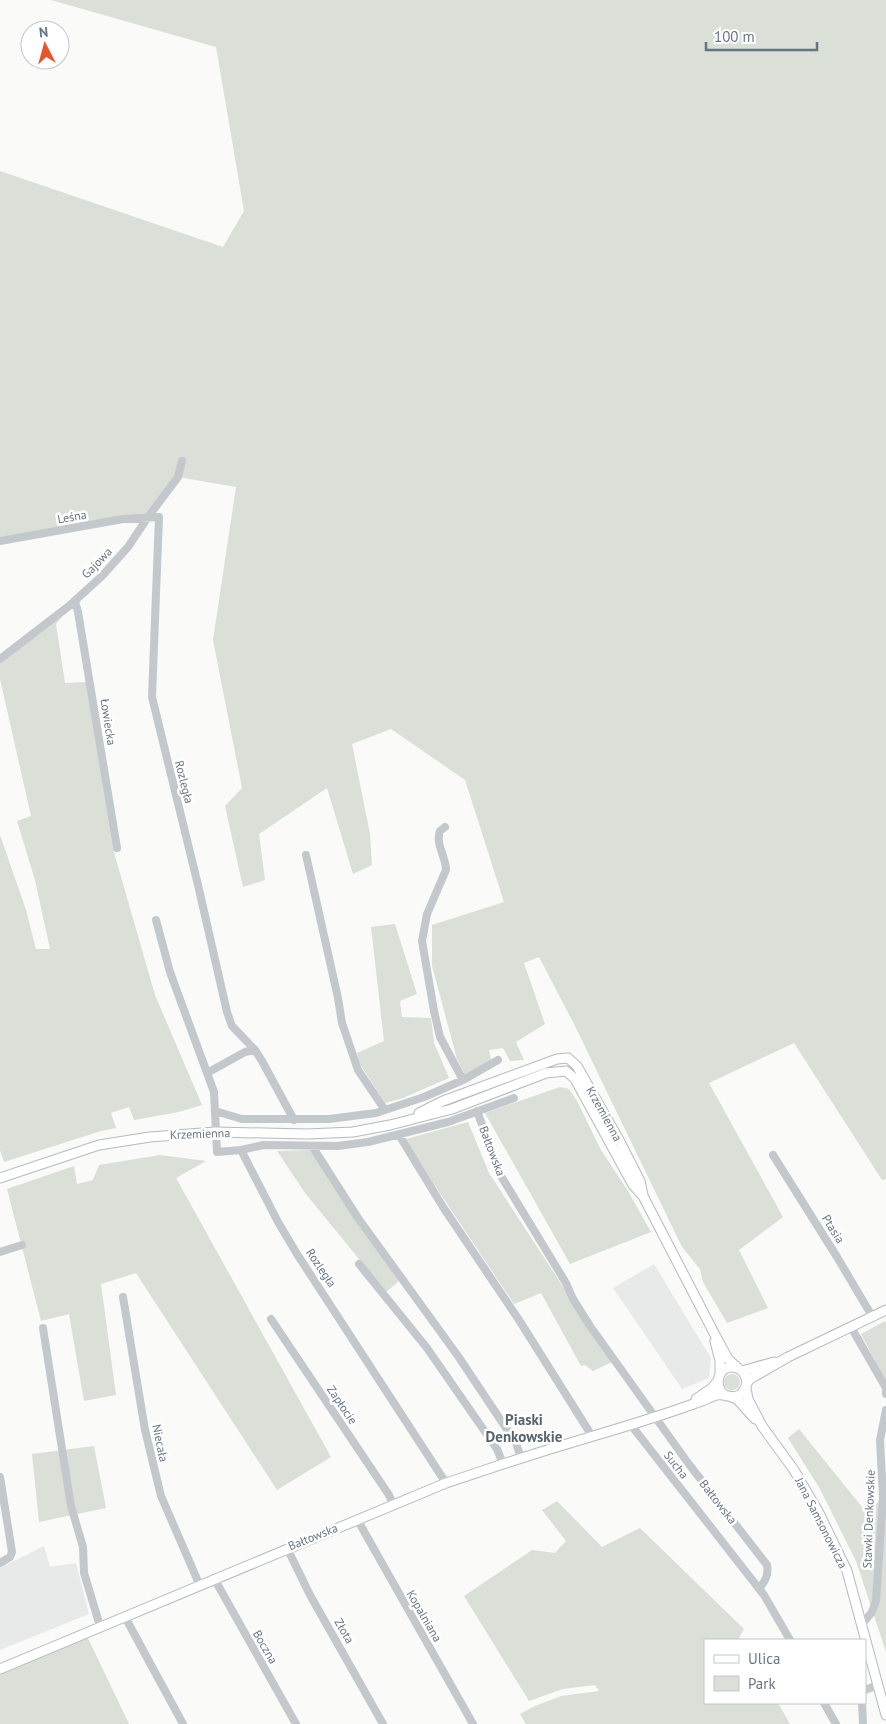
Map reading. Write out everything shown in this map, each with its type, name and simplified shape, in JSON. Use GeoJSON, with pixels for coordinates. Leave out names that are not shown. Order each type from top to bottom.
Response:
{"type":"FeatureCollection","features":[{"type":"Feature","properties":{"kind":"main road","name":"Krzemienna"},"geometry":{"type":"LineString","coordinates":[[405,1120],[443,1101],[557,1059],[568,1058],[578,1066],[619,1140],[640,1181],[643,1196]]}},
{"type":"Feature","properties":{"kind":"main road","name":"Krzemienna"},"geometry":{"type":"LineString","coordinates":[[0,1178],[99,1145],[150,1137],[215,1132],[307,1134],[353,1132],[390,1125],[452,1109],[546,1074],[566,1071],[574,1079],[633,1185],[643,1196],[728,1359],[740,1369]]}},
{"type":"Feature","properties":{"kind":"main road"},"geometry":{"type":"LineString","coordinates":[[788,1358],[740,1369],[728,1368],[719,1377],[720,1390],[729,1396],[740,1395],[750,1379],[788,1358],[886,1310]]}},
{"type":"Feature","properties":{"kind":"main road","name":"Krzemienna"},"geometry":{"type":"LineString","coordinates":[[714,1333],[720,1361],[719,1377]]}},
{"type":"Feature","properties":{"kind":"main road"},"geometry":{"type":"LineString","coordinates":[[740,1369],[747,1378],[746,1385]]}},
{"type":"Feature","properties":{"kind":"main road","name":"Bałtowska"},"geometry":{"type":"LineString","coordinates":[[683,1408],[712,1388],[719,1377]]}},
{"type":"Feature","properties":{"kind":"main road","name":"Jana Samsonowicza"},"geometry":{"type":"LineString","coordinates":[[746,1385],[748,1399],[762,1426]]}},
{"type":"Feature","properties":{"kind":"main road","name":"Bałtowska"},"geometry":{"type":"LineString","coordinates":[[0,1668],[446,1483],[631,1425],[717,1395],[729,1396]]}},
{"type":"Feature","properties":{"kind":"main road","name":"Jana Samsonowicza"},"geometry":{"type":"LineString","coordinates":[[729,1396],[737,1399],[762,1426],[794,1470],[819,1513],[846,1571],[886,1715]]}},
{"type":"Feature","properties":{"kind":"street","name":"Gajowa"},"geometry":{"type":"LineString","coordinates":[[0,659],[75,600],[102,576],[128,547],[178,477],[182,460]]}},
{"type":"Feature","properties":{"kind":"street","name":"Leśna"},"geometry":{"type":"LineString","coordinates":[[0,541],[123,519],[148,517]]}},
{"type":"Feature","properties":{"kind":"street","name":"Rozległa"},"geometry":{"type":"LineString","coordinates":[[148,517],[160,517],[152,697],[228,1012],[232,1026],[255,1050],[294,1120]]}},
{"type":"Feature","properties":{"kind":"street","name":"Łowiecka"},"geometry":{"type":"LineString","coordinates":[[75,600],[117,848]]}},
{"type":"Feature","properties":{"kind":"street"},"geometry":{"type":"LineString","coordinates":[[445,827],[440,831],[438,837],[446,870],[427,914],[422,941],[440,1036],[463,1080]]}},
{"type":"Feature","properties":{"kind":"street"},"geometry":{"type":"LineString","coordinates":[[306,855],[342,1022],[358,1070],[385,1110]]}},
{"type":"Feature","properties":{"kind":"street"},"geometry":{"type":"LineString","coordinates":[[156,920],[170,972],[214,1092],[217,1152],[241,1150],[263,1145],[312,1146],[358,1143],[400,1135],[448,1122],[514,1098]]}},
{"type":"Feature","properties":{"kind":"street"},"geometry":{"type":"LineString","coordinates":[[207,1073],[245,1052],[255,1050]]}},
{"type":"Feature","properties":{"kind":"street"},"geometry":{"type":"LineString","coordinates":[[215,1111],[242,1119],[294,1120],[376,1113],[424,1097],[463,1080],[498,1060]]}},
{"type":"Feature","properties":{"kind":"street","name":"Bałtowska"},"geometry":{"type":"LineString","coordinates":[[477,1111],[501,1176],[566,1282],[573,1299],[590,1326],[688,1463],[767,1565],[767,1577],[759,1589]]}},
{"type":"Feature","properties":{"kind":"street"},"geometry":{"type":"LineString","coordinates":[[400,1135],[443,1207],[519,1320],[592,1436]]}},
{"type":"Feature","properties":{"kind":"street"},"geometry":{"type":"LineString","coordinates":[[312,1146],[358,1218],[463,1364],[516,1443],[521,1458]]}},
{"type":"Feature","properties":{"kind":"street","name":"Rozległa"},"geometry":{"type":"LineString","coordinates":[[241,1150],[292,1246],[446,1483]]}},
{"type":"Feature","properties":{"kind":"street","name":"Ptasia"},"geometry":{"type":"LineString","coordinates":[[773,1155],[872,1316]]}},
{"type":"Feature","properties":{"kind":"street"},"geometry":{"type":"LineString","coordinates":[[0,1252],[22,1245]]}},
{"type":"Feature","properties":{"kind":"street"},"geometry":{"type":"LineString","coordinates":[[359,1264],[426,1348],[497,1449],[503,1464]]}},
{"type":"Feature","properties":{"kind":"street","name":"Niecała"},"geometry":{"type":"LineString","coordinates":[[123,1297],[146,1430],[160,1496],[200,1586]]}},
{"type":"Feature","properties":{"kind":"street","name":"Zapłocie"},"geometry":{"type":"LineString","coordinates":[[271,1319],[389,1495],[393,1504]]}},
{"type":"Feature","properties":{"kind":"street"},"geometry":{"type":"LineString","coordinates":[[852,1327],[886,1388],[886,1394]]}},
{"type":"Feature","properties":{"kind":"street"},"geometry":{"type":"LineString","coordinates":[[43,1328],[71,1506],[84,1547],[84,1573],[100,1626]]}},
{"type":"Feature","properties":{"kind":"street","name":"Stawki Denkowskie"},"geometry":{"type":"LineString","coordinates":[[862,1624],[872,1612],[876,1600],[883,1497],[880,1440],[886,1410]]}},
{"type":"Feature","properties":{"kind":"street","name":"Sucha"},"geometry":{"type":"LineString","coordinates":[[631,1425],[759,1589],[783,1627]]}},
{"type":"Feature","properties":{"kind":"street"},"geometry":{"type":"LineString","coordinates":[[0,1477],[12,1552],[10,1557],[0,1563]]}},
{"type":"Feature","properties":{"kind":"street","name":"Kopalniana"},"geometry":{"type":"LineString","coordinates":[[357,1519],[472,1724]]}},
{"type":"Feature","properties":{"kind":"street","name":"Złota"},"geometry":{"type":"LineString","coordinates":[[287,1548],[310,1595],[383,1724]]}},
{"type":"Feature","properties":{"kind":"street","name":"Boczna"},"geometry":{"type":"LineString","coordinates":[[215,1580],[296,1724]]}},
{"type":"Feature","properties":{"kind":"street"},"geometry":{"type":"LineString","coordinates":[[125,1617],[183,1724]]}},
{"type":"Feature","properties":{"kind":"street"},"geometry":{"type":"LineString","coordinates":[[783,1627],[789,1639]]}},
{"type":"Feature","properties":{"kind":"street"},"geometry":{"type":"LineString","coordinates":[[783,1627],[794,1639]]}},
{"type":"Feature","properties":{"kind":"street"},"geometry":{"type":"LineString","coordinates":[[866,1690],[878,1684]]}},
{"type":"Feature","properties":{"kind":"street"},"geometry":{"type":"LineString","coordinates":[[825,1704],[836,1724]]}},
{"type":"Feature","properties":{"kind":"street"},"geometry":{"type":"LineString","coordinates":[[862,1704],[863,1724]]}},
{"type":"Feature","properties":{"kind":"shaded area"},"geometry":{"type":"Polygon","coordinates":[[[654,1264],[711,1358],[709,1378],[682,1389],[613,1288],[654,1264]]]}},
{"type":"Feature","properties":{"kind":"shaded area"},"geometry":{"type":"Polygon","coordinates":[[[44,1546],[50,1567],[76,1563],[89,1614],[0,1650],[0,1568],[44,1546]]]}},
{"type":"Feature","properties":{"kind":"green space"},"geometry":{"type":"Polygon","coordinates":[[[51,0],[886,0],[886,1179],[882,1180],[794,1043],[709,1083],[783,1217],[739,1250],[768,1308],[727,1323],[703,1282],[700,1269],[682,1247],[575,1026],[539,957],[524,963],[545,1024],[516,1042],[524,1060],[510,1061],[503,1048],[489,1050],[491,1060],[465,1075],[457,1059],[432,966],[432,925],[504,902],[465,780],[391,729],[352,744],[370,834],[372,865],[353,874],[327,788],[259,834],[265,880],[243,887],[225,806],[242,788],[213,640],[236,487],[178,477],[148,517],[0,542],[0,171],[223,247],[244,211],[216,47],[51,0]]]}},
{"type":"Feature","properties":{"kind":"green space"},"geometry":{"type":"Polygon","coordinates":[[[75,601],[56,624],[65,683],[86,682],[113,849],[155,995],[202,1105],[179,1112],[134,1120],[129,1107],[111,1113],[116,1128],[4,1162],[0,1150],[0,835],[26,910],[36,949],[50,949],[35,880],[17,821],[31,816],[0,679],[0,659],[75,601]]]}},
{"type":"Feature","properties":{"kind":"green space"},"geometry":{"type":"Polygon","coordinates":[[[395,924],[417,994],[400,1001],[402,1017],[431,1018],[434,1043],[449,1078],[403,1098],[385,1103],[360,1064],[357,1053],[384,1041],[371,927],[395,924]]]}},
{"type":"Feature","properties":{"kind":"green space"},"geometry":{"type":"Polygon","coordinates":[[[560,1087],[569,1089],[577,1101],[601,1150],[628,1191],[651,1232],[570,1264],[485,1113],[560,1087]]]}},
{"type":"Feature","properties":{"kind":"green space"},"geometry":{"type":"Polygon","coordinates":[[[468,1122],[489,1173],[612,1362],[593,1371],[585,1365],[581,1366],[541,1293],[514,1304],[405,1141],[406,1139],[468,1122]]]}},
{"type":"Feature","properties":{"kind":"green space"},"geometry":{"type":"Polygon","coordinates":[[[312,1150],[399,1281],[386,1292],[305,1193],[277,1151],[312,1150]]]}},
{"type":"Feature","properties":{"kind":"green space"},"geometry":{"type":"Polygon","coordinates":[[[160,1155],[206,1161],[176,1178],[331,1457],[277,1490],[136,1273],[101,1284],[116,1395],[84,1401],[69,1314],[41,1321],[7,1189],[74,1166],[77,1184],[93,1180],[99,1165],[160,1155]]]}},
{"type":"Feature","properties":{"kind":"green space"},"geometry":{"type":"Polygon","coordinates":[[[885,1321],[886,1324],[886,1382],[861,1334],[885,1321]]]}},
{"type":"Feature","properties":{"kind":"green space"},"geometry":{"type":"Polygon","coordinates":[[[732,1374],[738,1376],[740,1382],[738,1388],[732,1390],[726,1388],[724,1382],[726,1376],[732,1374]]]}},
{"type":"Feature","properties":{"kind":"green space"},"geometry":{"type":"Polygon","coordinates":[[[799,1429],[866,1512],[878,1502],[886,1487],[886,1652],[856,1561],[820,1489],[788,1438],[799,1429]]]}},
{"type":"Feature","properties":{"kind":"green space"},"geometry":{"type":"Polygon","coordinates":[[[94,1446],[106,1508],[39,1522],[32,1454],[94,1446]]]}},
{"type":"Feature","properties":{"kind":"green space"},"geometry":{"type":"Polygon","coordinates":[[[557,1501],[602,1547],[640,1528],[744,1629],[739,1639],[704,1639],[704,1704],[779,1704],[790,1724],[526,1724],[520,1714],[535,1706],[561,1696],[599,1691],[595,1685],[563,1689],[529,1701],[464,1596],[532,1550],[555,1553],[566,1541],[542,1510],[557,1501]]]}},
{"type":"Feature","properties":{"kind":"green space"},"geometry":{"type":"Polygon","coordinates":[[[85,1632],[129,1724],[0,1724],[0,1669],[85,1632]]]}},
{"type":"Feature","properties":{"kind":"district","name":"Piaski Denkowskie"},"geometry":{"type":"Point","coordinates":[524,1428]}}]}
